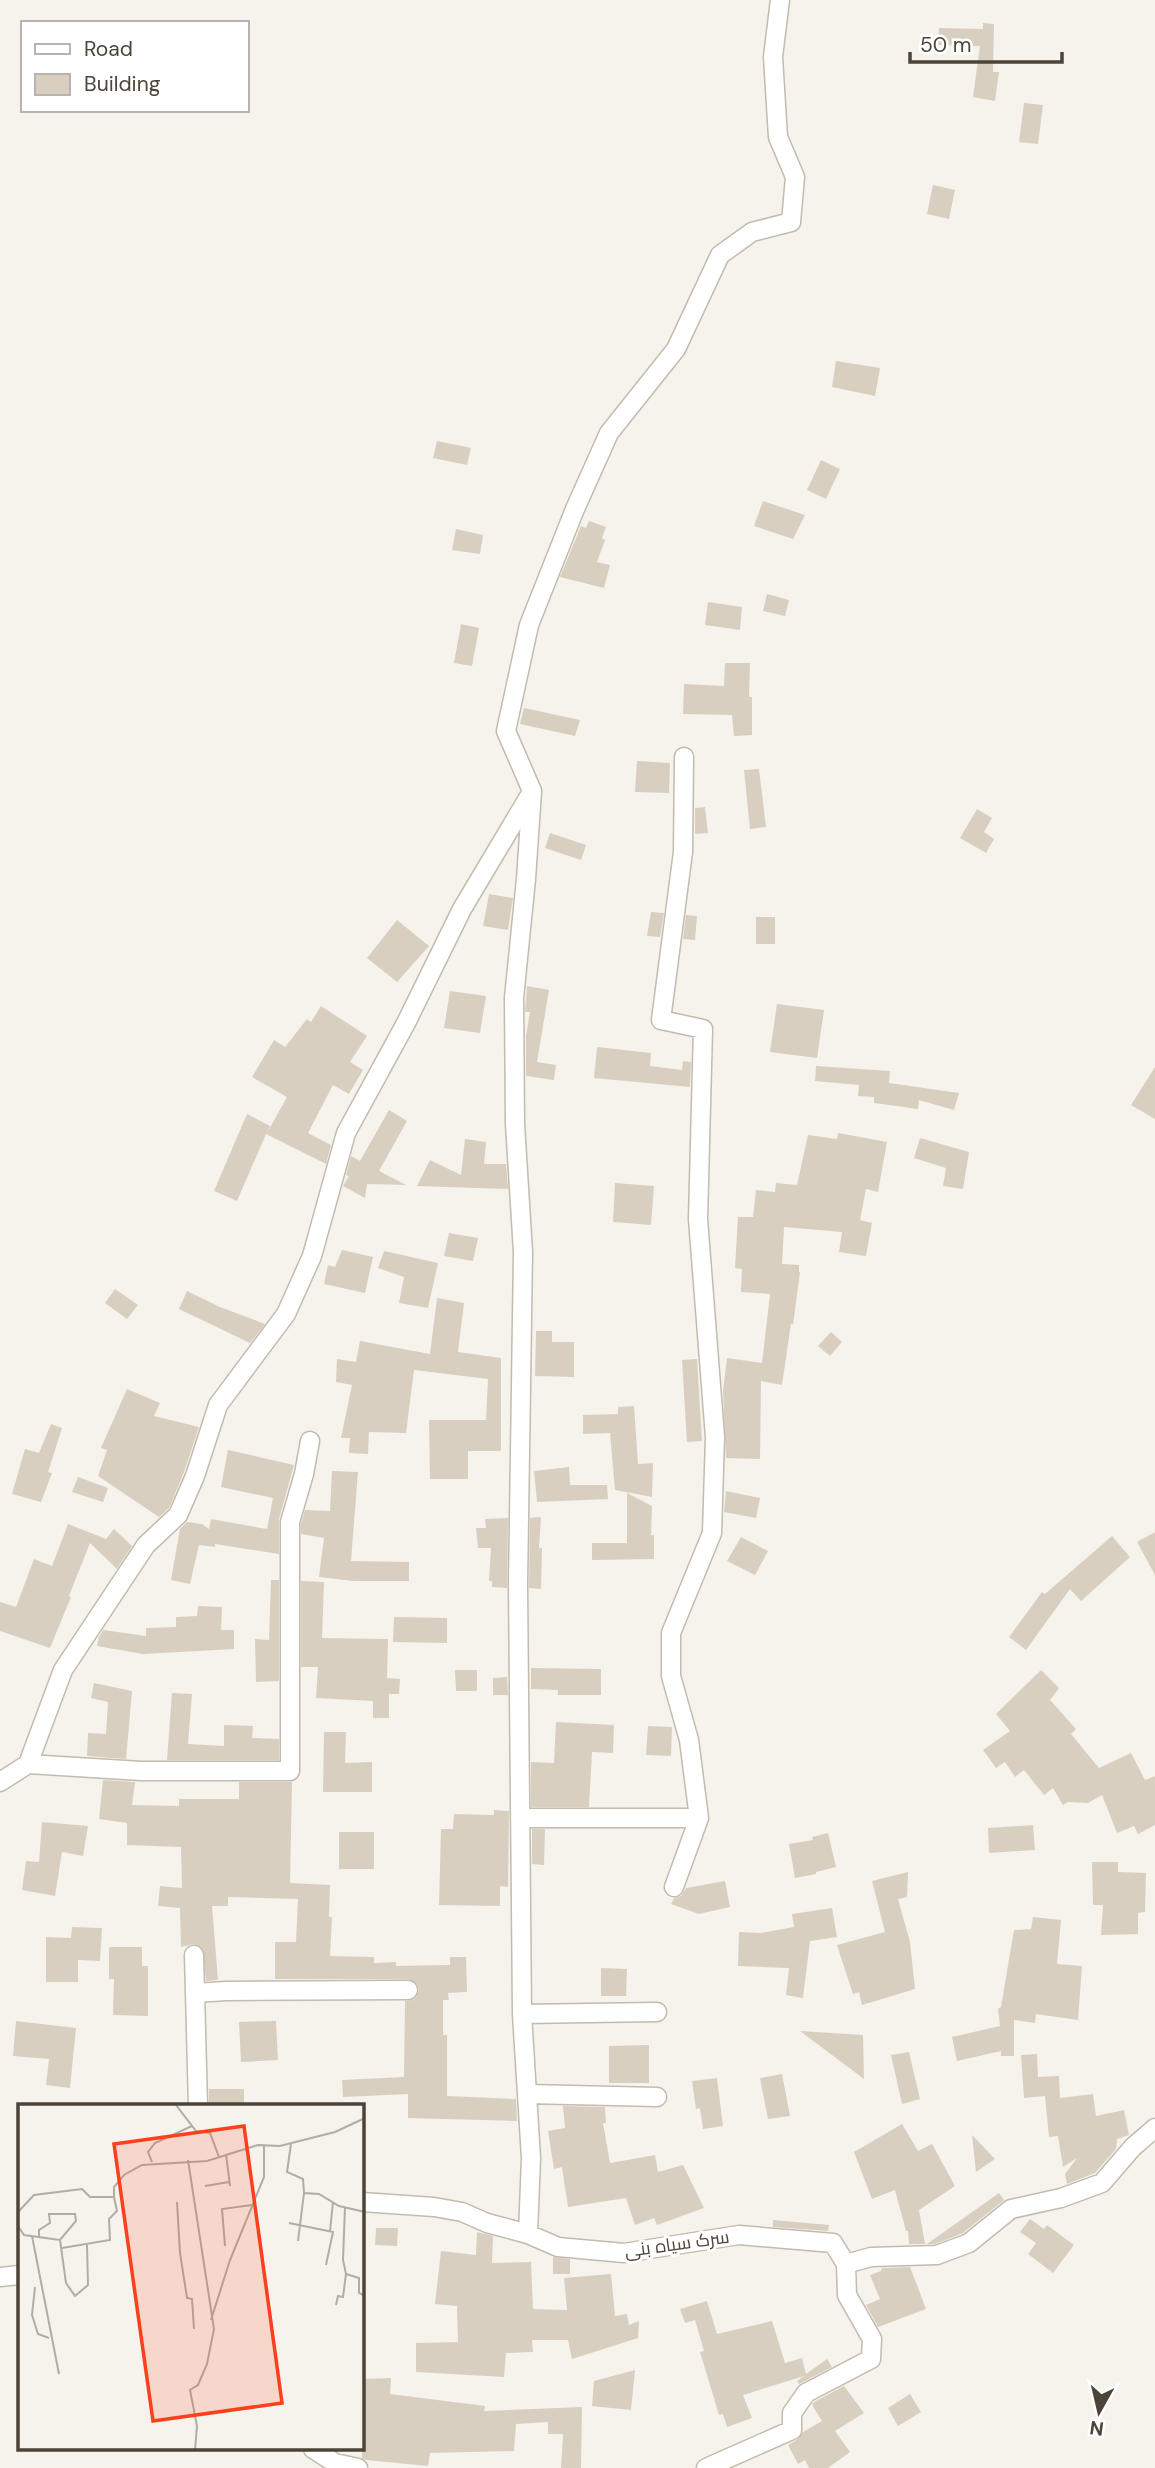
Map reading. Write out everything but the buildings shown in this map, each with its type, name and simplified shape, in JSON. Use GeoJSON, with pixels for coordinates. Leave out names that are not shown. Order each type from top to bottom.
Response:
{"type":"FeatureCollection","features":[{"type":"Feature","properties":{"kind":"street"},"geometry":{"type":"LineString","coordinates":[[528,2234],[531,2158],[522,2014],[520,1818],[519,1585],[523,1252],[514,1124],[514,998],[532,791],[506,731],[529,625],[575,509],[609,433],[676,349],[720,255],[752,232],[791,222],[796,177],[778,137],[773,57],[780,0]]}},
{"type":"Feature","properties":{"kind":"street"},"geometry":{"type":"LineString","coordinates":[[674,1887],[699,1818],[689,1740],[671,1676],[671,1633],[712,1533],[715,1437],[698,1219],[703,1029],[661,1020],[683,852],[684,757]]}},
{"type":"Feature","properties":{"kind":"street"},"geometry":{"type":"LineString","coordinates":[[28,1764],[63,1670],[146,1545],[178,1515],[195,1476],[218,1405],[286,1314],[312,1256],[346,1133],[406,1023],[462,909],[532,791]]}},
{"type":"Feature","properties":{"kind":"street"},"geometry":{"type":"LineString","coordinates":[[0,1782],[28,1764],[141,1771],[290,1770],[290,1522],[310,1441]]}},
{"type":"Feature","properties":{"kind":"street"},"geometry":{"type":"LineString","coordinates":[[520,1818],[699,1818]]}},
{"type":"Feature","properties":{"kind":"street"},"geometry":{"type":"LineString","coordinates":[[194,1955],[198,2104]]}},
{"type":"Feature","properties":{"kind":"street"},"geometry":{"type":"LineString","coordinates":[[195,1993],[408,1990]]}},
{"type":"Feature","properties":{"kind":"street"},"geometry":{"type":"LineString","coordinates":[[522,2014],[657,2012]]}},
{"type":"Feature","properties":{"kind":"street"},"geometry":{"type":"LineString","coordinates":[[527,2094],[657,2097]]}},
{"type":"Feature","properties":{"kind":"street"},"geometry":{"type":"LineString","coordinates":[[706,2468],[792,2430],[792,2413],[806,2393],[871,2359],[872,2339],[847,2295],[846,2264],[871,2257],[937,2255],[969,2242],[1011,2209],[1061,2198],[1102,2183],[1133,2147],[1155,2128]]}},
{"type":"Feature","properties":{"kind":"street","name":"سرک سیاه بنی"},"geometry":{"type":"LineString","coordinates":[[364,2202],[434,2207],[462,2212],[558,2247],[624,2253],[739,2235],[833,2243],[846,2264]]}},
{"type":"Feature","properties":{"kind":"street"},"geometry":{"type":"LineString","coordinates":[[0,2277],[18,2275]]}},
{"type":"Feature","properties":{"kind":"street"},"geometry":{"type":"LineString","coordinates":[[315,2450],[335,2463],[358,2468]]}}]}
